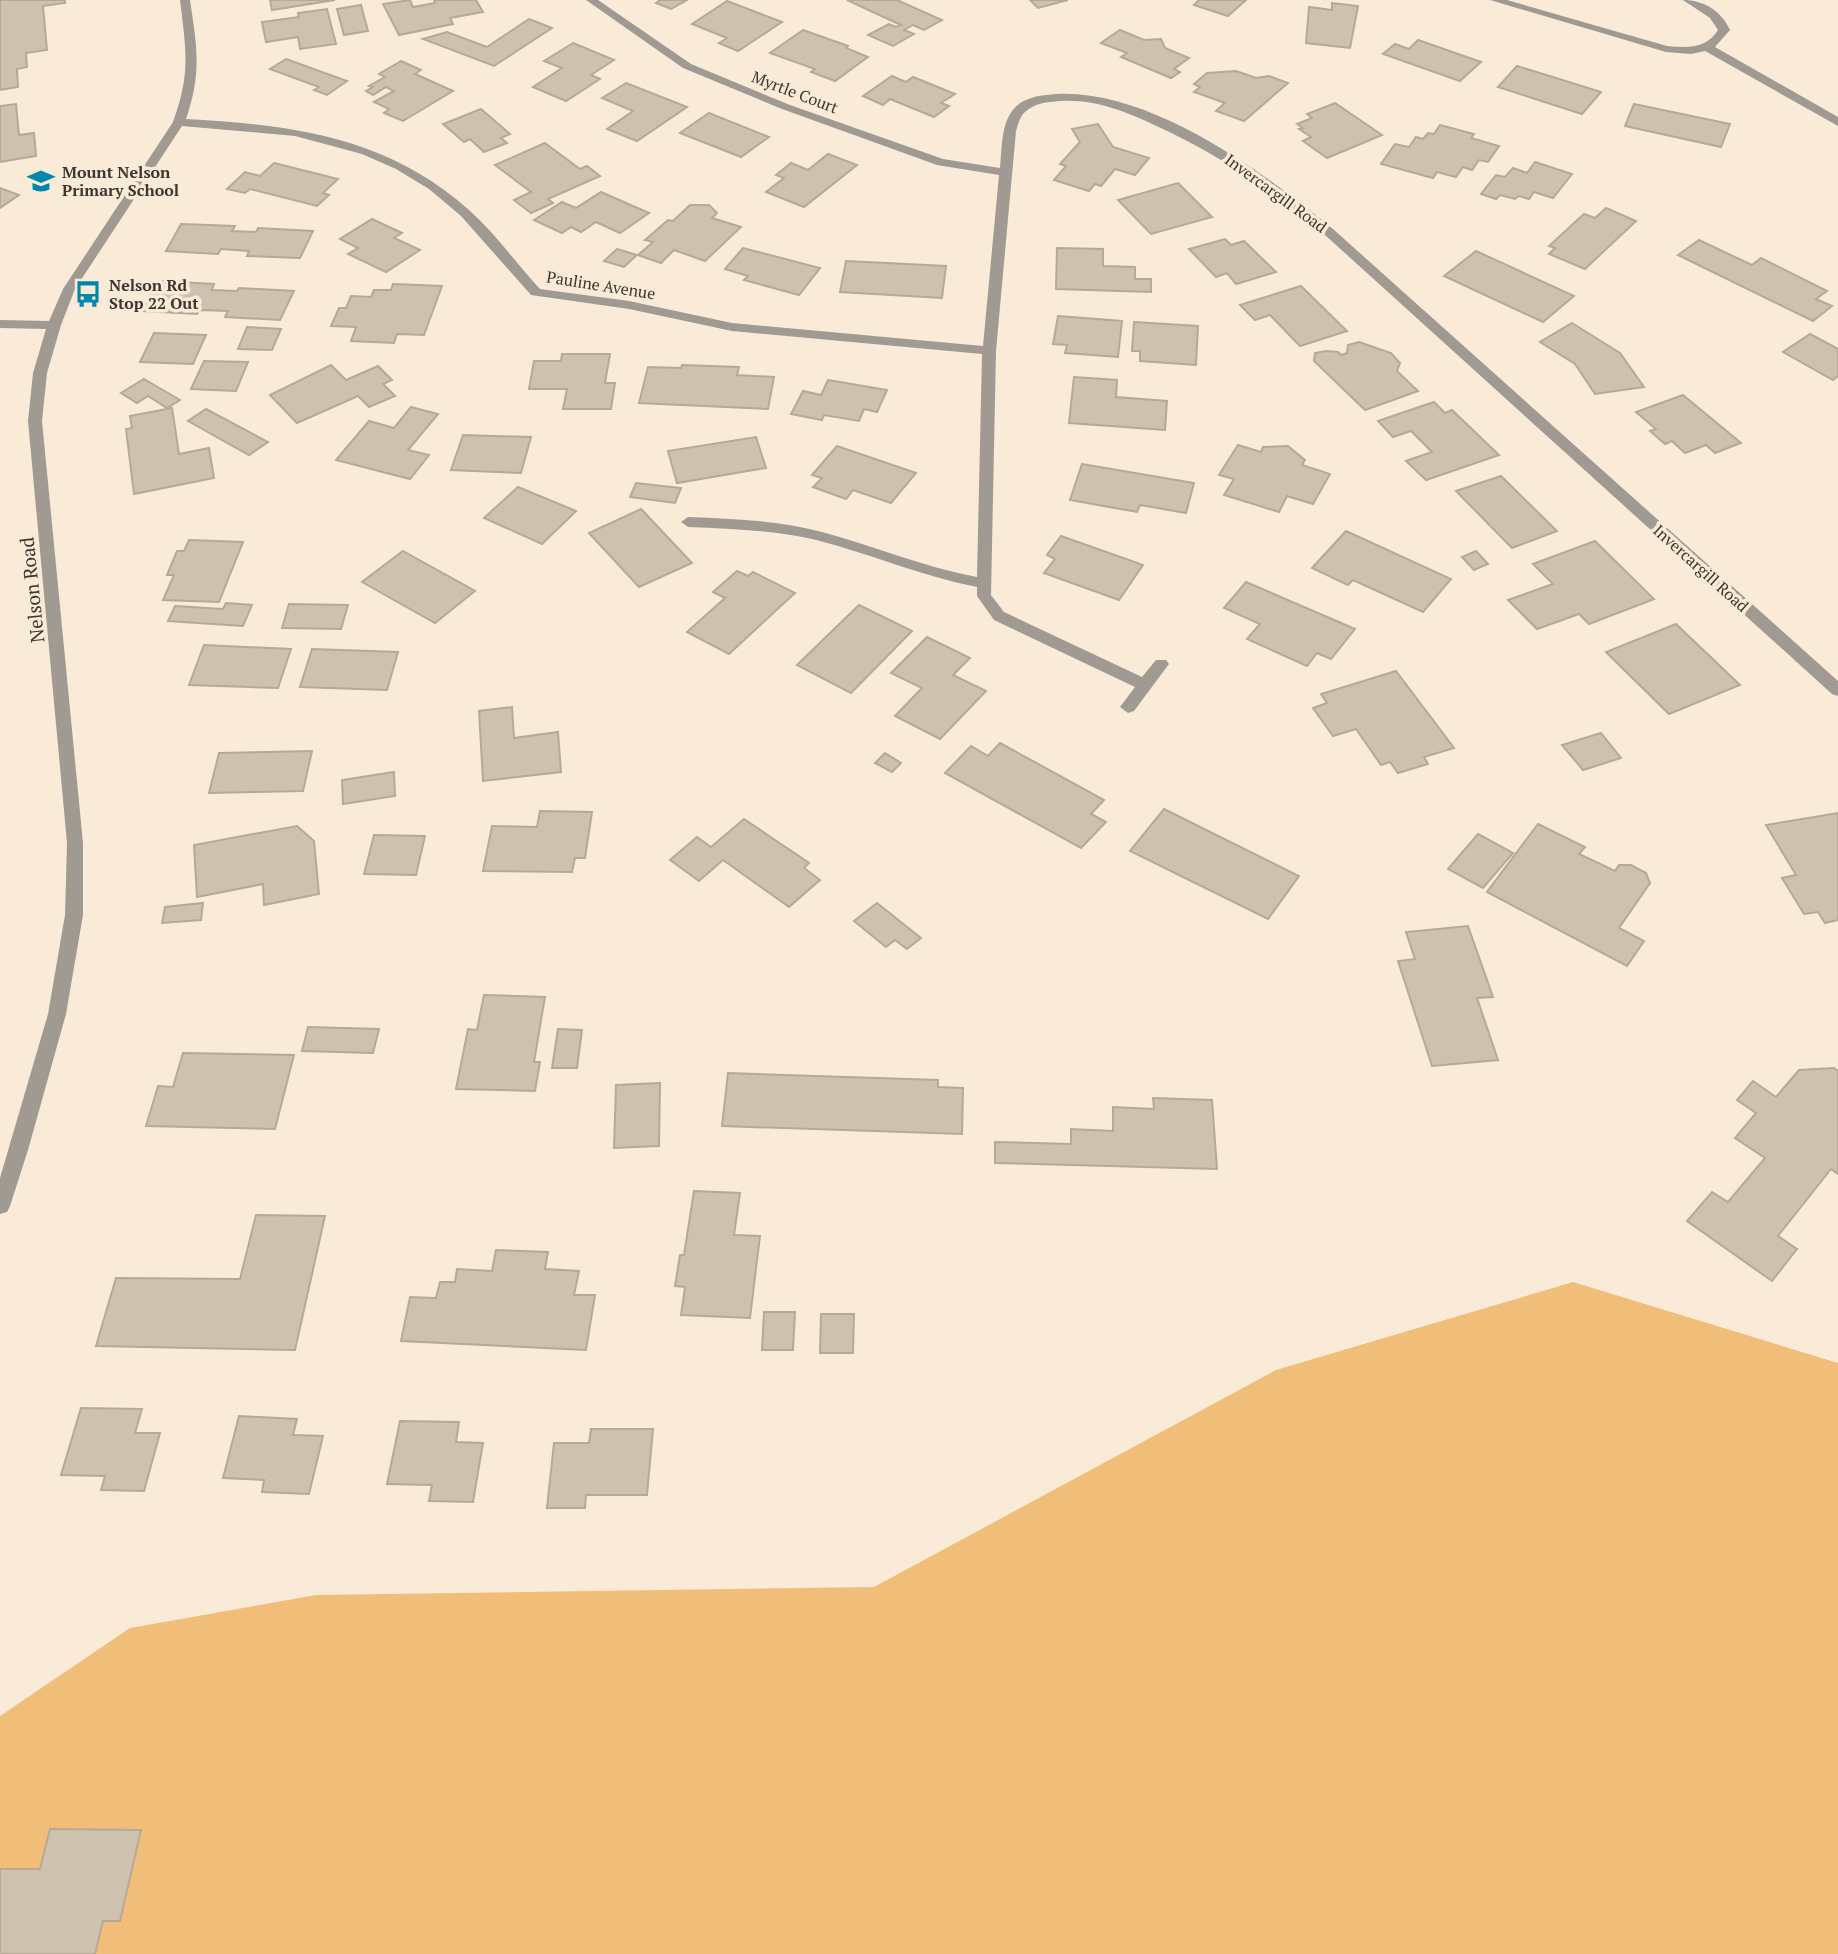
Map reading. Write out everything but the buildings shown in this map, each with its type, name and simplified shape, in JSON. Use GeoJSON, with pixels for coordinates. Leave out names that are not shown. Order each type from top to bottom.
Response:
{"type":"FeatureCollection","features":[{"type":"Feature","properties":{"kind":"street","name":"Nelson Road"},"geometry":{"type":"LineString","coordinates":[[0,1206],[10,1151],[57,1014],[74,915],[75,843],[35,421],[40,373],[54,325],[69,289],[178,122],[190,91],[193,61],[185,0]]}},
{"type":"Feature","properties":{"kind":"street","name":"Myrtle Court"},"geometry":{"type":"LineString","coordinates":[[591,0],[687,66],[786,107],[941,162],[1005,172]]}},
{"type":"Feature","properties":{"kind":"street"},"geometry":{"type":"LineString","coordinates":[[1494,0],[1648,45],[1682,51],[1708,48],[1721,36],[1724,30],[1722,24],[1716,16],[1688,0]]}},
{"type":"Feature","properties":{"kind":"street"},"geometry":{"type":"LineString","coordinates":[[1708,48],[1838,122]]}},
{"type":"Feature","properties":{"kind":"street","name":"Invercargill Road"},"geometry":{"type":"LineString","coordinates":[[1145,685],[999,616],[984,596],[989,351],[1005,172],[1010,131],[1018,111],[1038,99],[1071,97],[1119,106],[1217,150],[1276,189],[1329,232],[1838,690]]}},
{"type":"Feature","properties":{"kind":"street","name":"Pauline Avenue"},"geometry":{"type":"LineString","coordinates":[[178,122],[271,127],[362,147],[419,176],[465,212],[536,292],[629,305],[732,327],[989,351]]}},
{"type":"Feature","properties":{"kind":"street"},"geometry":{"type":"LineString","coordinates":[[0,324],[54,325]]}},
{"type":"Feature","properties":{"kind":"street"},"geometry":{"type":"LineString","coordinates":[[688,522],[765,526],[819,536],[936,574],[984,583]]}},
{"type":"Feature","properties":{"kind":"street"},"geometry":{"type":"LineString","coordinates":[[1128,707],[1161,664]]}},
{"type":"Feature","properties":{"kind":"shaded area"},"geometry":{"type":"Polygon","coordinates":[[[1573,1282],[1838,1363],[1838,1954],[84,1954],[0,1918],[0,1716],[130,1628],[316,1595],[874,1587],[1276,1370],[1573,1282]]]}},
{"type":"Feature","properties":{"kind":"place","name":"Mount Nelson Primary School"},"geometry":{"type":"Point","coordinates":[41,181]}},
{"type":"Feature","properties":{"kind":"place","name":"Nelson Rd Stop 22 Out"},"geometry":{"type":"Point","coordinates":[88,294]}}]}
